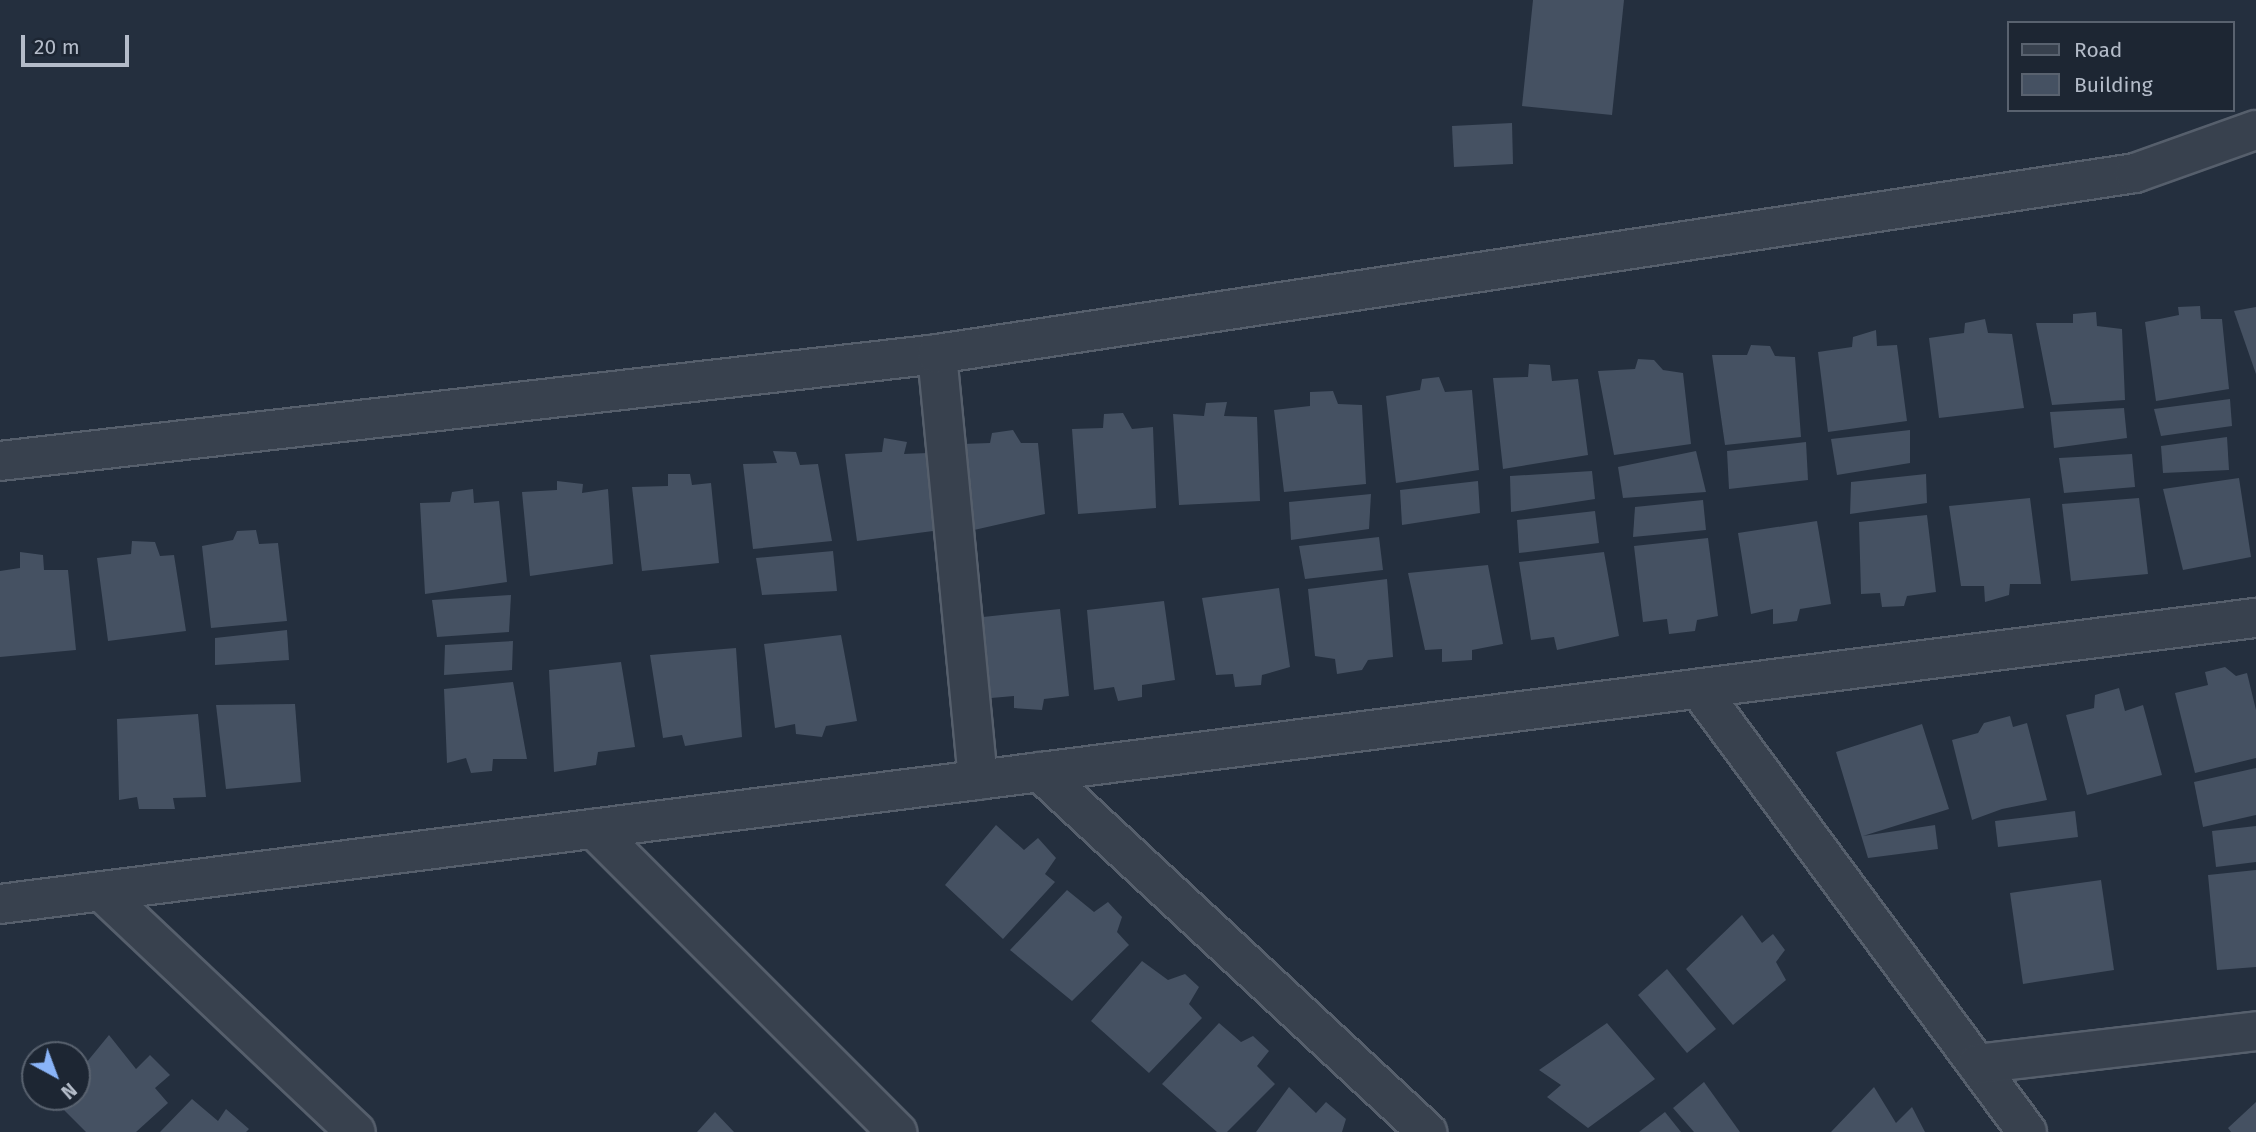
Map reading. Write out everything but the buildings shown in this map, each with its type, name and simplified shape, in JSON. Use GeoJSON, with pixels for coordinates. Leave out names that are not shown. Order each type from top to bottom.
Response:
{"type":"FeatureCollection","features":[{"type":"Feature","properties":{"kind":"street"},"geometry":{"type":"LineString","coordinates":[[0,461],[937,354],[2135,173],[2256,130]]}},
{"type":"Feature","properties":{"kind":"street"},"geometry":{"type":"LineString","coordinates":[[937,354],[978,780]]}},
{"type":"Feature","properties":{"kind":"street"},"geometry":{"type":"LineString","coordinates":[[0,904],[2256,618]]}},
{"type":"Feature","properties":{"kind":"street"},"geometry":{"type":"LineString","coordinates":[[1699,689],[2027,1132]]}},
{"type":"Feature","properties":{"kind":"street"},"geometry":{"type":"LineString","coordinates":[[1040,772],[1418,1129]]}},
{"type":"Feature","properties":{"kind":"street"},"geometry":{"type":"LineString","coordinates":[[594,829],[897,1132]]}},
{"type":"Feature","properties":{"kind":"street"},"geometry":{"type":"LineString","coordinates":[[102,892],[356,1132]]}},
{"type":"Feature","properties":{"kind":"street"},"geometry":{"type":"LineString","coordinates":[[1977,1064],[2256,1031]]}}]}
